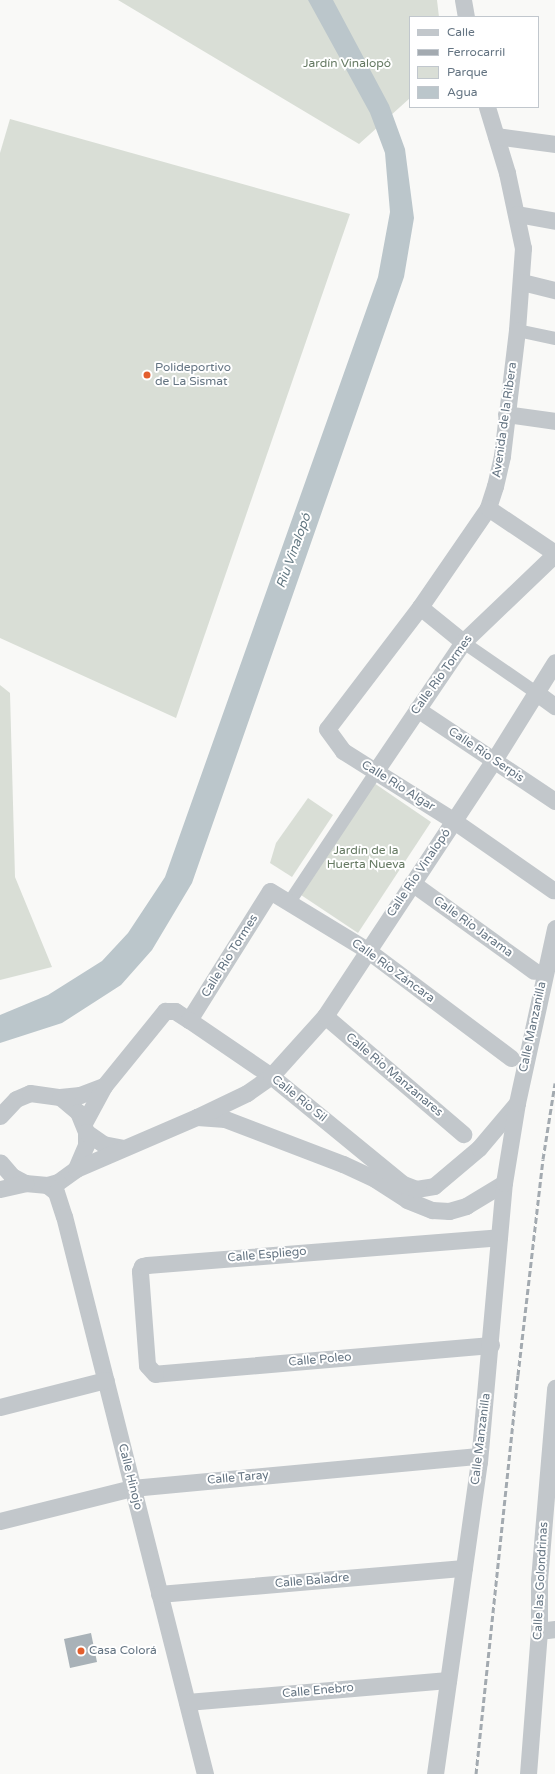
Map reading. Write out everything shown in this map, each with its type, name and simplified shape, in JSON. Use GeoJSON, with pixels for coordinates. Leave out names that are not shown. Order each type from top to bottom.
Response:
{"type":"FeatureCollection","features":[{"type":"Feature","properties":{"kind":"street"},"geometry":{"type":"LineString","coordinates":[[466,16],[463,0],[477,0]]}},
{"type":"Feature","properties":{"kind":"street","name":"Avenida de la Ribera"},"geometry":{"type":"LineString","coordinates":[[343,751],[328,729],[420,607],[488,508],[502,456],[522,282],[523,248],[517,214],[487,108]]}},
{"type":"Feature","properties":{"kind":"street"},"geometry":{"type":"LineString","coordinates":[[496,136],[555,144]]}},
{"type":"Feature","properties":{"kind":"street"},"geometry":{"type":"LineString","coordinates":[[517,214],[555,221]]}},
{"type":"Feature","properties":{"kind":"street"},"geometry":{"type":"LineString","coordinates":[[522,282],[555,290]]}},
{"type":"Feature","properties":{"kind":"street"},"geometry":{"type":"LineString","coordinates":[[517,330],[555,338]]}},
{"type":"Feature","properties":{"kind":"street"},"geometry":{"type":"LineString","coordinates":[[506,414],[555,421]]}},
{"type":"Feature","properties":{"kind":"street"},"geometry":{"type":"LineString","coordinates":[[488,508],[555,553]]}},
{"type":"Feature","properties":{"kind":"street","name":"Calle Río Tormes"},"geometry":{"type":"LineString","coordinates":[[375,772],[416,709],[463,642],[555,553]]}},
{"type":"Feature","properties":{"kind":"street"},"geometry":{"type":"LineString","coordinates":[[420,607],[463,642],[555,706]]}},
{"type":"Feature","properties":{"kind":"street","name":"Calle Río Vinalopó"},"geometry":{"type":"LineString","coordinates":[[47,1185],[58,1182],[76,1169],[197,1117],[247,1093],[271,1076],[325,1016],[367,950],[494,760],[534,691],[555,662]]}},
{"type":"Feature","properties":{"kind":"street","name":"Calle Río Serpis"},"geometry":{"type":"LineString","coordinates":[[416,709],[555,801]]}},
{"type":"Feature","properties":{"kind":"street","name":"Calle Río Algar"},"geometry":{"type":"LineString","coordinates":[[343,751],[454,821],[552,890]]}},
{"type":"Feature","properties":{"kind":"street"},"geometry":{"type":"LineString","coordinates":[[288,903],[375,772]]}},
{"type":"Feature","properties":{"kind":"street","name":"Calle Río Jarama"},"geometry":{"type":"LineString","coordinates":[[412,883],[534,971]]}},
{"type":"Feature","properties":{"kind":"street","name":"Calle Río Tormes"},"geometry":{"type":"LineString","coordinates":[[189,1020],[270,891]]}},
{"type":"Feature","properties":{"kind":"street","name":"Calle Río Záncara"},"geometry":{"type":"LineString","coordinates":[[270,891],[367,950],[511,1058]]}},
{"type":"Feature","properties":{"kind":"street","name":"Calle Manzanilla"},"geometry":{"type":"LineString","coordinates":[[435,1774],[479,1456],[491,1345],[504,1183],[517,1103],[555,928]]}},
{"type":"Feature","properties":{"kind":"street","name":"Calle Río Sil"},"geometry":{"type":"LineString","coordinates":[[104,1086],[165,1011],[175,1012],[271,1076],[403,1184]]}},
{"type":"Feature","properties":{"kind":"street","name":"Calle Río Manzanares"},"geometry":{"type":"LineString","coordinates":[[325,1016],[463,1134]]}},
{"type":"Feature","properties":{"kind":"street"},"geometry":{"type":"LineString","coordinates":[[0,1116],[16,1099],[30,1093],[60,1097],[80,1095],[104,1086]]}},
{"type":"Feature","properties":{"kind":"street"},"geometry":{"type":"LineString","coordinates":[[76,1169],[83,1158],[85,1128],[104,1086]]}},
{"type":"Feature","properties":{"kind":"street"},"geometry":{"type":"LineString","coordinates":[[241,1125],[240,1106],[247,1093]]}},
{"type":"Feature","properties":{"kind":"street"},"geometry":{"type":"LineString","coordinates":[[60,1097],[78,1112],[85,1128],[103,1144],[124,1148]]}},
{"type":"Feature","properties":{"kind":"street","name":"Calle Manzanilla"},"geometry":{"type":"LineString","coordinates":[[403,1184],[416,1189],[434,1186],[479,1148],[517,1103]]}},
{"type":"Feature","properties":{"kind":"street"},"geometry":{"type":"LineString","coordinates":[[197,1117],[225,1119],[364,1173],[407,1200],[432,1210],[449,1211],[466,1206],[504,1183]]}},
{"type":"Feature","properties":{"kind":"street"},"geometry":{"type":"LineString","coordinates":[[1,1166],[25,1183]]}},
{"type":"Feature","properties":{"kind":"street"},"geometry":{"type":"LineString","coordinates":[[0,1189],[25,1183],[47,1185]]}},
{"type":"Feature","properties":{"kind":"street","name":"Calle Hinojo"},"geometry":{"type":"LineString","coordinates":[[47,1185],[56,1192],[64,1216],[205,1774]]}},
{"type":"Feature","properties":{"kind":"street","name":"Calle Espliego"},"geometry":{"type":"LineString","coordinates":[[151,1372],[148,1365],[142,1266],[499,1237]]}},
{"type":"Feature","properties":{"kind":"street","name":"Calle Poleo"},"geometry":{"type":"LineString","coordinates":[[151,1372],[155,1374],[491,1345]]}},
{"type":"Feature","properties":{"kind":"street"},"geometry":{"type":"LineString","coordinates":[[0,1407],[106,1380]]}},
{"type":"Feature","properties":{"kind":"street","name":"Calle las Golondrinas"},"geometry":{"type":"LineString","coordinates":[[528,1774],[547,1630],[539,1580],[551,1478],[555,1388]]}},
{"type":"Feature","properties":{"kind":"street","name":"Calle Taray"},"geometry":{"type":"LineString","coordinates":[[0,1521],[132,1488],[479,1456]]}},
{"type":"Feature","properties":{"kind":"street","name":"Calle Baladre"},"geometry":{"type":"LineString","coordinates":[[159,1594],[464,1568]]}},
{"type":"Feature","properties":{"kind":"street","name":"Calle Enebro"},"geometry":{"type":"LineString","coordinates":[[187,1702],[448,1680]]}},
{"type":"Feature","properties":{"kind":"green space","name":"Jardín Vinalopó"},"geometry":{"type":"Polygon","coordinates":[[[118,0],[437,0],[439,16],[409,16],[409,99],[359,144],[118,0]]]}},
{"type":"Feature","properties":{"kind":"green space","name":"Polideportivo de La Sismat"},"geometry":{"type":"Polygon","coordinates":[[[10,119],[350,214],[176,718],[0,638],[0,153],[10,119]]]}},
{"type":"Feature","properties":{"kind":"green space"},"geometry":{"type":"Polygon","coordinates":[[[0,685],[10,693],[15,877],[52,967],[0,980],[0,685]]]}},
{"type":"Feature","properties":{"kind":"green space","name":"Jardín de la Huerta Nueva"},"geometry":{"type":"Polygon","coordinates":[[[374,783],[431,822],[358,933],[301,895],[374,783]]]}},
{"type":"Feature","properties":{"kind":"green space"},"geometry":{"type":"Polygon","coordinates":[[[308,798],[333,815],[292,877],[270,863],[276,843],[308,798]]]}},
{"type":"Feature","properties":{"kind":"water","name":"Riu Vinalopó"},"geometry":{"type":"Polygon","coordinates":[[[308,0],[333,0],[389,105],[405,149],[414,218],[404,277],[192,883],[152,950],[121,985],[62,1023],[0,1043],[0,1015],[48,995],[102,961],[128,933],[165,877],[378,277],[390,212],[385,153],[370,113],[308,0]]]}},
{"type":"Feature","properties":{"kind":"building","name":"Casa Colorá"},"geometry":{"type":"Polygon","coordinates":[[[91,1633],[97,1662],[70,1668],[64,1639],[91,1633]]]}},
{"type":"Feature","properties":{"kind":"railway"},"geometry":{"type":"LineString","coordinates":[[476,1774],[518,1375],[543,1159],[555,1083]]}},
{"type":"Feature","properties":{"kind":"place","name":"Polideportivo de La Sismat"},"geometry":{"type":"Point","coordinates":[147,375]}},
{"type":"Feature","properties":{"kind":"place","name":"Casa Colorá"},"geometry":{"type":"Point","coordinates":[81,1651]}}]}
